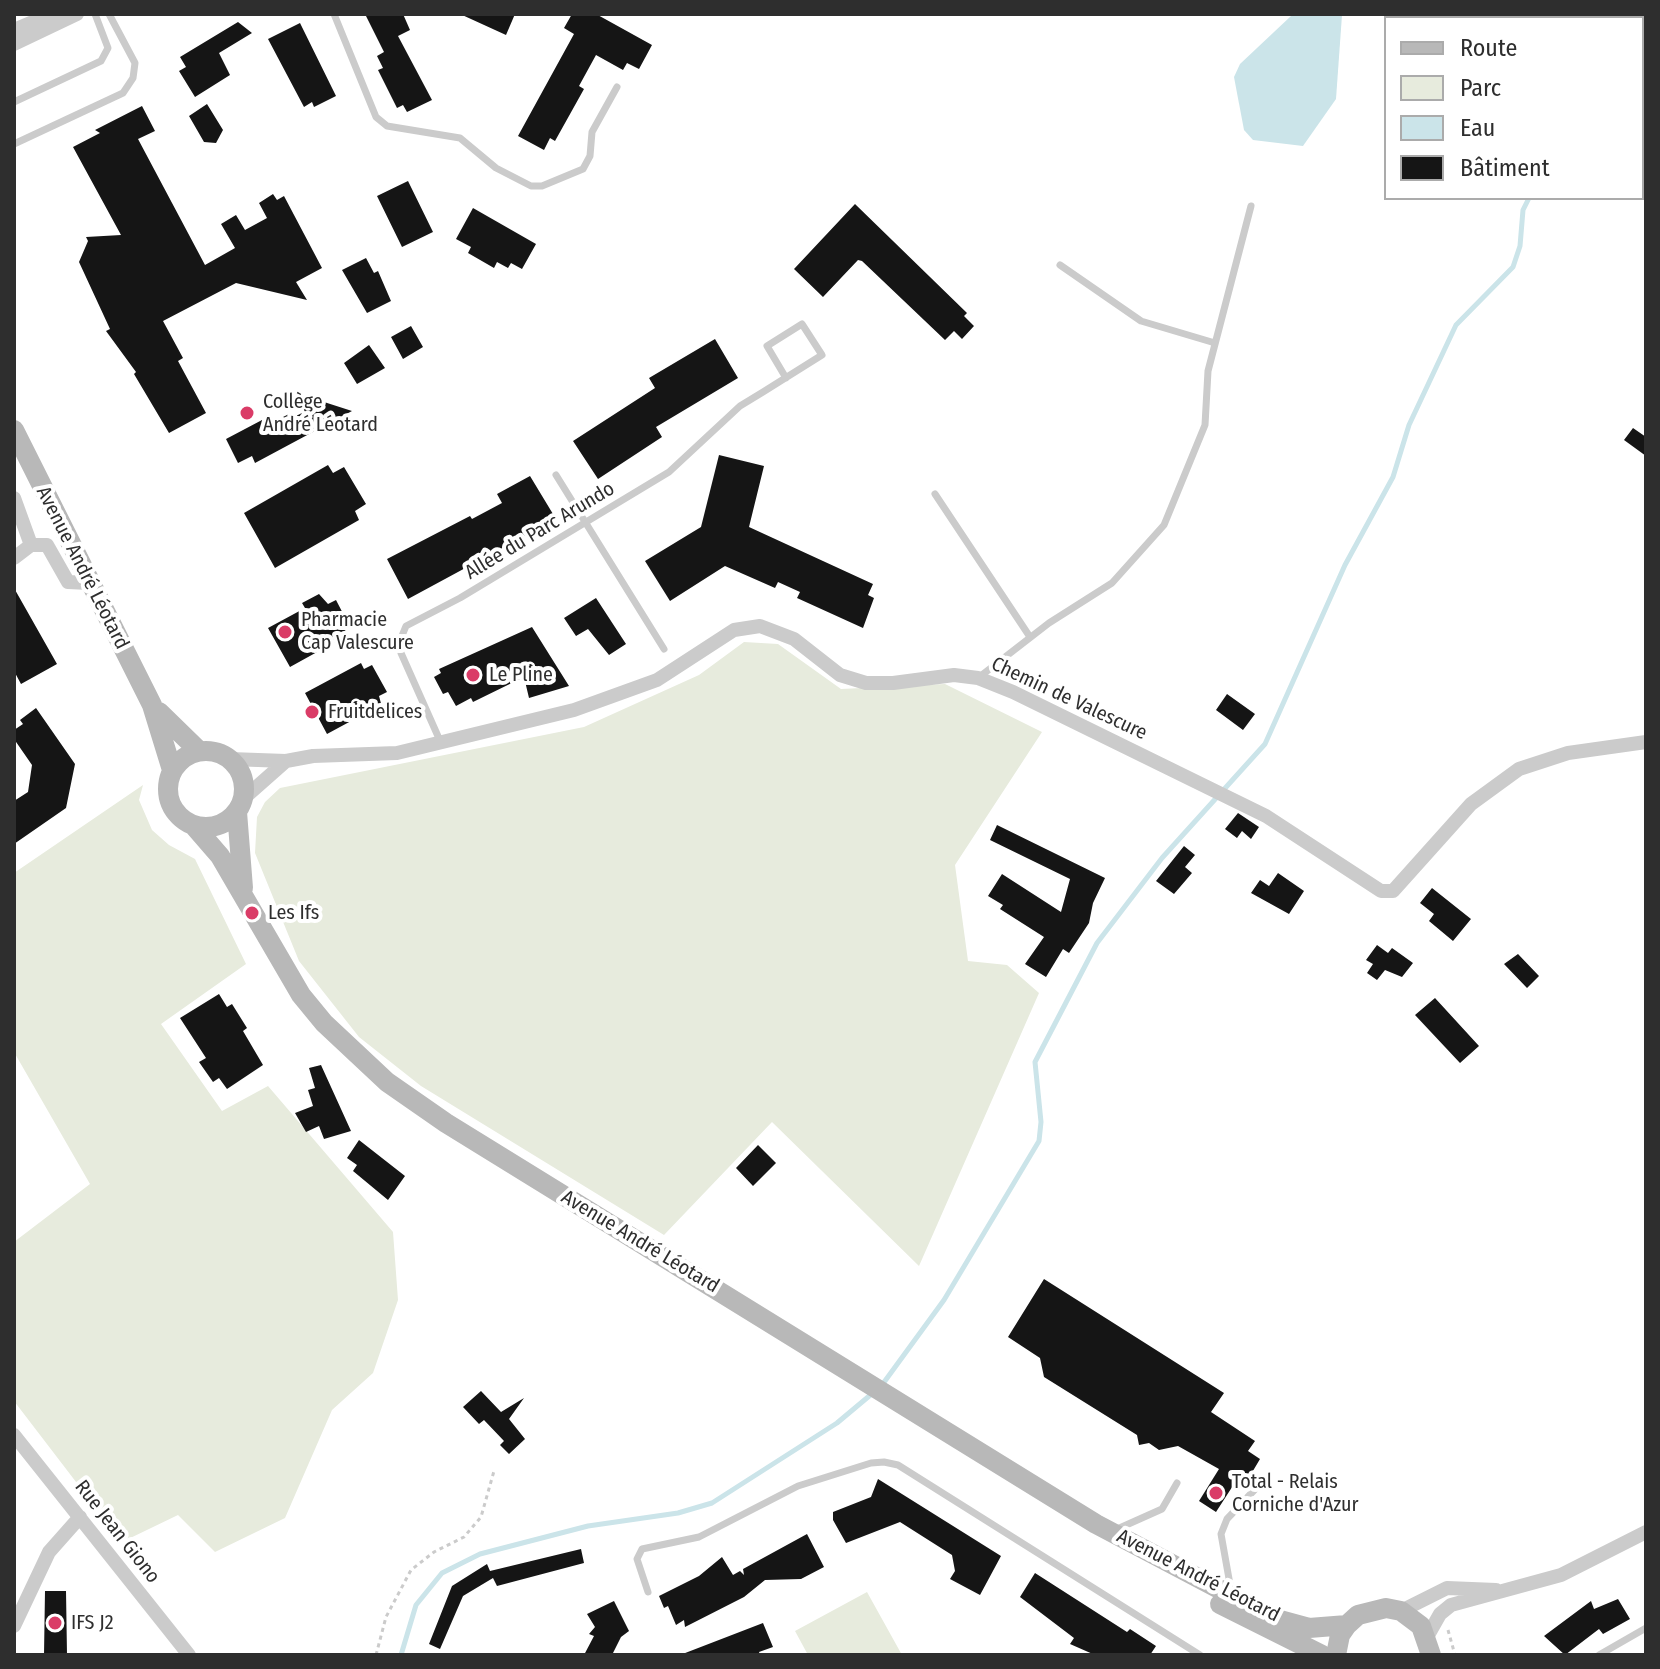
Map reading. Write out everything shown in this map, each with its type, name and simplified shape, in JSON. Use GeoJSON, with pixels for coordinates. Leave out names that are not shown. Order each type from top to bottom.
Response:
{"type":"FeatureCollection","features":[{"type":"Feature","properties":{"kind":"main road","name":"Avenue André Léotard"},"geometry":{"type":"LineString","coordinates":[[14,430],[152,705],[172,770]]}},
{"type":"Feature","properties":{"kind":"main road","name":"Avenue André Léotard"},"geometry":{"type":"LineString","coordinates":[[152,705],[199,751]]}},
{"type":"Feature","properties":{"kind":"main road"},"geometry":{"type":"LineString","coordinates":[[199,751],[220,753],[230,759],[242,777],[240,805],[222,824],[194,826],[172,808],[167,789],[172,770],[188,755],[199,751]]}},
{"type":"Feature","properties":{"kind":"main road","name":"Avenue André Léotard"},"geometry":{"type":"LineString","coordinates":[[240,805],[244,896]]}},
{"type":"Feature","properties":{"kind":"main road","name":"Avenue André Léotard"},"geometry":{"type":"LineString","coordinates":[[194,826],[220,856],[301,995],[324,1023],[387,1082],[446,1123],[1105,1528],[1276,1619],[1309,1628],[1347,1625],[1372,1609],[1401,1611]]}},
{"type":"Feature","properties":{"kind":"main road","name":"Avenue André Léotard"},"geometry":{"type":"LineString","coordinates":[[1105,1528],[1110,1538],[1247,1620],[1322,1655]]}},
{"type":"Feature","properties":{"kind":"main road"},"geometry":{"type":"LineString","coordinates":[[1401,1611],[1412,1617],[1431,1650]]}},
{"type":"Feature","properties":{"kind":"main road"},"geometry":{"type":"LineString","coordinates":[[1336,1655],[1340,1635],[1347,1625]]}},
{"type":"Feature","properties":{"kind":"street"},"geometry":{"type":"LineString","coordinates":[[14,30],[52,14]]}},
{"type":"Feature","properties":{"kind":"street"},"geometry":{"type":"LineString","coordinates":[[14,44],[77,14]]}},
{"type":"Feature","properties":{"kind":"street"},"geometry":{"type":"LineString","coordinates":[[14,498],[31,545]]}},
{"type":"Feature","properties":{"kind":"street"},"geometry":{"type":"LineString","coordinates":[[14,558],[31,545],[47,545],[68,582],[89,583]]}},
{"type":"Feature","properties":{"kind":"street","name":"Chemin de Valescure"},"geometry":{"type":"LineString","coordinates":[[230,759],[286,761],[313,756],[397,753],[574,710],[639,687],[745,626],[781,631],[831,669],[866,683],[893,683],[943,675],[978,678],[1091,728],[1266,816],[1381,891],[1393,891],[1471,804],[1519,769],[1568,753],[1646,742]]}},
{"type":"Feature","properties":{"kind":"street"},"geometry":{"type":"LineString","coordinates":[[240,805],[286,761]]}},
{"type":"Feature","properties":{"kind":"street","name":"Rue Jean Giono"},"geometry":{"type":"LineString","coordinates":[[14,1435],[189,1655]]}},
{"type":"Feature","properties":{"kind":"street"},"geometry":{"type":"LineString","coordinates":[[14,1626],[49,1552],[80,1517]]}},
{"type":"Feature","properties":{"kind":"street"},"geometry":{"type":"LineString","coordinates":[[1431,1650],[1440,1614],[1451,1605],[1561,1575],[1646,1532]]}},
{"type":"Feature","properties":{"kind":"street"},"geometry":{"type":"LineString","coordinates":[[1401,1611],[1447,1588],[1505,1591]]}},
{"type":"Feature","properties":{"kind":"lane"},"geometry":{"type":"LineString","coordinates":[[14,102],[101,61],[108,48],[95,14]]}},
{"type":"Feature","properties":{"kind":"lane"},"geometry":{"type":"LineString","coordinates":[[14,144],[123,93],[133,78],[135,63],[109,14]]}},
{"type":"Feature","properties":{"kind":"lane"},"geometry":{"type":"LineString","coordinates":[[334,14],[376,117],[387,126],[460,138],[496,168],[531,186],[542,186],[583,169],[590,156],[592,132],[617,87]]}},
{"type":"Feature","properties":{"kind":"lane"},"geometry":{"type":"LineString","coordinates":[[978,678],[1030,637],[1112,583],[1164,525],[1205,425],[1205,394],[1215,343],[1251,206]]}},
{"type":"Feature","properties":{"kind":"lane"},"geometry":{"type":"LineString","coordinates":[[1060,265],[1141,321],[1215,343]]}},
{"type":"Feature","properties":{"kind":"lane","name":"Allée du Parc Arundo"},"geometry":{"type":"LineString","coordinates":[[441,743],[401,653],[399,643],[406,626],[460,598],[669,472],[740,406],[786,378],[822,355],[802,324],[767,346],[786,378]]}},
{"type":"Feature","properties":{"kind":"lane"},"geometry":{"type":"LineString","coordinates":[[556,475],[664,649]]}},
{"type":"Feature","properties":{"kind":"lane"},"geometry":{"type":"LineString","coordinates":[[935,494],[1030,637]]}},
{"type":"Feature","properties":{"kind":"lane"},"geometry":{"type":"LineString","coordinates":[[648,1592],[637,1559],[642,1549],[699,1537],[798,1486],[871,1463],[884,1462],[898,1465],[1200,1655]]}},
{"type":"Feature","properties":{"kind":"lane"},"geometry":{"type":"LineString","coordinates":[[1105,1528],[1162,1509],[1177,1483]]}},
{"type":"Feature","properties":{"kind":"lane"},"geometry":{"type":"LineString","coordinates":[[1233,1596],[1225,1570],[1221,1534],[1227,1519],[1260,1484]]}},
{"type":"Feature","properties":{"kind":"lane"},"geometry":{"type":"LineString","coordinates":[[1599,1655],[1646,1628]]}},
{"type":"Feature","properties":{"kind":"path"},"geometry":{"type":"LineString","coordinates":[[376,1655],[386,1617],[411,1570],[434,1552],[464,1537],[481,1517],[494,1471]]}},
{"type":"Feature","properties":{"kind":"path"},"geometry":{"type":"LineString","coordinates":[[1442,1620],[1454,1639],[1455,1655]]}},
{"type":"Feature","properties":{"kind":"green space"},"geometry":{"type":"Polygon","coordinates":[[[744,642],[778,644],[841,689],[945,684],[1042,732],[955,865],[968,961],[1007,965],[1039,993],[919,1266],[772,1122],[664,1235],[421,1086],[359,1037],[299,961],[255,853],[257,817],[265,802],[280,788],[584,727],[699,675],[744,642]]]}},
{"type":"Feature","properties":{"kind":"green space"},"geometry":{"type":"Polygon","coordinates":[[[143,785],[139,800],[152,830],[169,845],[195,859],[246,964],[161,1024],[222,1111],[268,1086],[393,1232],[398,1300],[373,1373],[332,1410],[285,1518],[215,1552],[178,1515],[122,1542],[14,1401],[14,1242],[90,1184],[14,1052],[14,873],[143,785]]]}},
{"type":"Feature","properties":{"kind":"green space"},"geometry":{"type":"Polygon","coordinates":[[[867,1592],[902,1655],[808,1655],[795,1631],[867,1592]]]}},
{"type":"Feature","properties":{"kind":"water"},"geometry":{"type":"Polygon","coordinates":[[[1342,15],[1336,99],[1303,146],[1253,140],[1244,130],[1234,77],[1240,64],[1291,16],[1342,15]]]}},
{"type":"Feature","properties":{"kind":"building"},"geometry":{"type":"Polygon","coordinates":[[[365,14],[403,14],[410,30],[398,36],[432,100],[407,112],[403,105],[397,108],[378,70],[383,68],[377,56],[384,52],[365,14]]]}},
{"type":"Feature","properties":{"kind":"building"},"geometry":{"type":"Polygon","coordinates":[[[460,14],[515,14],[506,35],[460,14]]]}},
{"type":"Feature","properties":{"kind":"building"},"geometry":{"type":"Polygon","coordinates":[[[572,14],[596,14],[652,45],[639,69],[627,63],[623,70],[596,55],[579,86],[584,89],[555,141],[550,138],[544,150],[518,136],[574,34],[564,28],[572,14]]]}},
{"type":"Feature","properties":{"kind":"building"},"geometry":{"type":"Polygon","coordinates":[[[238,22],[252,33],[219,53],[230,75],[195,97],[179,71],[186,67],[180,57],[238,22]]]}},
{"type":"Feature","properties":{"kind":"building"},"geometry":{"type":"Polygon","coordinates":[[[300,23],[336,96],[314,107],[312,102],[304,107],[268,39],[300,23]]]}},
{"type":"Feature","properties":{"kind":"building"},"geometry":{"type":"Polygon","coordinates":[[[207,104],[223,130],[216,143],[204,142],[189,116],[207,104]]]}},
{"type":"Feature","properties":{"kind":"building"},"geometry":{"type":"Polygon","coordinates":[[[142,106],[155,131],[138,139],[205,265],[235,248],[221,224],[236,215],[245,230],[267,218],[259,203],[273,194],[277,200],[284,196],[322,268],[296,282],[307,300],[236,283],[163,321],[183,358],[178,361],[206,413],[169,433],[134,374],[136,372],[106,331],[110,329],[79,262],[88,241],[86,237],[121,235],[73,147],[100,133],[95,130],[142,106]]]}},
{"type":"Feature","properties":{"kind":"building"},"geometry":{"type":"Polygon","coordinates":[[[408,181],[433,232],[402,247],[377,196],[408,181]]]}},
{"type":"Feature","properties":{"kind":"building"},"geometry":{"type":"Polygon","coordinates":[[[855,204],[967,313],[964,316],[974,326],[962,339],[954,331],[945,340],[862,261],[858,260],[823,297],[794,269],[855,204]]]}},
{"type":"Feature","properties":{"kind":"building"},"geometry":{"type":"Polygon","coordinates":[[[473,208],[536,244],[522,269],[511,263],[508,268],[497,262],[494,268],[468,253],[471,247],[456,239],[473,208]]]}},
{"type":"Feature","properties":{"kind":"building"},"geometry":{"type":"Polygon","coordinates":[[[366,258],[374,273],[378,271],[391,301],[367,313],[342,270],[366,258]]]}},
{"type":"Feature","properties":{"kind":"building"},"geometry":{"type":"Polygon","coordinates":[[[411,326],[423,347],[403,359],[391,337],[411,326]]]}},
{"type":"Feature","properties":{"kind":"building"},"geometry":{"type":"Polygon","coordinates":[[[715,339],[738,378],[656,427],[662,437],[598,479],[573,441],[655,388],[649,378],[715,339]]]}},
{"type":"Feature","properties":{"kind":"building"},"geometry":{"type":"Polygon","coordinates":[[[369,345],[385,368],[357,384],[344,363],[369,345]]]}},
{"type":"Feature","properties":{"kind":"building"},"geometry":{"type":"Polygon","coordinates":[[[324,402],[352,411],[255,463],[252,456],[238,463],[226,439],[262,420],[265,426],[289,414],[292,418],[324,402]]]}},
{"type":"Feature","properties":{"kind":"building"},"geometry":{"type":"Polygon","coordinates":[[[1633,428],[1646,437],[1646,456],[1624,440],[1633,428]]]}},
{"type":"Feature","properties":{"kind":"building"},"geometry":{"type":"Polygon","coordinates":[[[719,455],[764,466],[749,527],[873,584],[868,595],[874,598],[863,628],[797,598],[800,592],[778,582],[775,588],[725,566],[670,601],[645,561],[701,527],[719,455]]]}},
{"type":"Feature","properties":{"kind":"building"},"geometry":{"type":"Polygon","coordinates":[[[328,465],[333,473],[344,467],[366,504],[355,511],[359,520],[275,568],[244,513],[328,465]]]}},
{"type":"Feature","properties":{"kind":"building"},"geometry":{"type":"Polygon","coordinates":[[[530,476],[556,519],[408,599],[387,559],[502,503],[497,494],[530,476]]]}},
{"type":"Feature","properties":{"kind":"building"},"geometry":{"type":"Polygon","coordinates":[[[14,588],[57,664],[21,684],[14,671],[14,588]]]}},
{"type":"Feature","properties":{"kind":"building"},"geometry":{"type":"Polygon","coordinates":[[[319,594],[328,604],[336,600],[350,627],[343,632],[346,636],[290,667],[268,628],[305,608],[302,603],[319,594]]]}},
{"type":"Feature","properties":{"kind":"building"},"geometry":{"type":"Polygon","coordinates":[[[596,598],[626,644],[609,655],[588,629],[576,636],[564,618],[596,598]]]}},
{"type":"Feature","properties":{"kind":"building"},"geometry":{"type":"Polygon","coordinates":[[[532,627],[569,686],[529,698],[524,677],[473,702],[471,698],[456,706],[448,692],[443,694],[434,677],[441,673],[439,669],[532,627]]]}},
{"type":"Feature","properties":{"kind":"building"},"geometry":{"type":"Polygon","coordinates":[[[361,663],[364,669],[372,665],[387,692],[379,696],[383,711],[367,720],[364,714],[327,734],[305,693],[361,663]]]}},
{"type":"Feature","properties":{"kind":"building"},"geometry":{"type":"Polygon","coordinates":[[[1227,694],[1255,714],[1243,730],[1216,710],[1227,694]]]}},
{"type":"Feature","properties":{"kind":"building"},"geometry":{"type":"Polygon","coordinates":[[[36,708],[75,764],[66,808],[14,844],[14,801],[28,792],[32,765],[14,739],[14,730],[23,724],[20,720],[36,708]]]}},
{"type":"Feature","properties":{"kind":"building"},"geometry":{"type":"Polygon","coordinates":[[[1238,813],[1259,827],[1251,839],[1242,831],[1237,838],[1225,829],[1238,813]]]}},
{"type":"Feature","properties":{"kind":"building"},"geometry":{"type":"Polygon","coordinates":[[[997,825],[1105,878],[1093,903],[1089,923],[1069,953],[1063,949],[1046,977],[1025,964],[1044,937],[1000,909],[1003,905],[988,896],[1002,874],[1061,912],[1070,879],[990,840],[997,825]]]}},
{"type":"Feature","properties":{"kind":"building"},"geometry":{"type":"Polygon","coordinates":[[[1184,846],[1195,855],[1185,867],[1192,873],[1174,894],[1156,881],[1184,846]]]}},
{"type":"Feature","properties":{"kind":"building"},"geometry":{"type":"Polygon","coordinates":[[[1278,873],[1304,891],[1289,914],[1251,893],[1260,880],[1269,886],[1278,873]]]}},
{"type":"Feature","properties":{"kind":"building"},"geometry":{"type":"Polygon","coordinates":[[[1432,888],[1471,919],[1453,941],[1429,921],[1434,914],[1420,903],[1432,888]]]}},
{"type":"Feature","properties":{"kind":"building"},"geometry":{"type":"Polygon","coordinates":[[[1377,945],[1388,953],[1392,948],[1413,963],[1402,977],[1385,970],[1377,980],[1367,973],[1373,964],[1366,960],[1377,945]]]}},
{"type":"Feature","properties":{"kind":"building"},"geometry":{"type":"Polygon","coordinates":[[[1518,954],[1539,976],[1527,988],[1504,964],[1518,954]]]}},
{"type":"Feature","properties":{"kind":"building"},"geometry":{"type":"Polygon","coordinates":[[[219,994],[227,1007],[232,1004],[247,1028],[243,1031],[263,1065],[227,1089],[219,1078],[213,1082],[199,1062],[206,1058],[180,1018],[219,994]]]}},
{"type":"Feature","properties":{"kind":"building"},"geometry":{"type":"Polygon","coordinates":[[[1435,998],[1479,1046],[1460,1063],[1415,1015],[1435,998]]]}},
{"type":"Feature","properties":{"kind":"building"},"geometry":{"type":"Polygon","coordinates":[[[321,1065],[351,1131],[324,1139],[319,1126],[306,1132],[295,1113],[313,1106],[308,1090],[315,1088],[309,1068],[321,1065]]]}},
{"type":"Feature","properties":{"kind":"building"},"geometry":{"type":"Polygon","coordinates":[[[359,1140],[405,1176],[388,1200],[353,1171],[357,1165],[347,1158],[359,1140]]]}},
{"type":"Feature","properties":{"kind":"building"},"geometry":{"type":"Polygon","coordinates":[[[758,1145],[776,1163],[753,1186],[736,1168],[758,1145]]]}},
{"type":"Feature","properties":{"kind":"building"},"geometry":{"type":"Polygon","coordinates":[[[1044,1279],[1224,1393],[1211,1412],[1255,1441],[1248,1451],[1260,1459],[1244,1486],[1236,1481],[1216,1512],[1199,1501],[1219,1469],[1178,1446],[1159,1450],[1149,1443],[1139,1445],[1137,1435],[1044,1377],[1040,1358],[1008,1337],[1044,1279]]]}},
{"type":"Feature","properties":{"kind":"building"},"geometry":{"type":"Polygon","coordinates":[[[481,1391],[501,1412],[524,1398],[509,1419],[525,1439],[509,1454],[500,1445],[504,1441],[484,1420],[479,1424],[463,1407],[481,1391]]]}},
{"type":"Feature","properties":{"kind":"building"},"geometry":{"type":"Polygon","coordinates":[[[878,1479],[1001,1556],[980,1595],[950,1579],[955,1571],[952,1555],[900,1522],[846,1543],[833,1520],[833,1512],[871,1497],[878,1479]]]}},
{"type":"Feature","properties":{"kind":"building"},"geometry":{"type":"Polygon","coordinates":[[[807,1534],[824,1567],[801,1579],[765,1580],[744,1597],[685,1627],[684,1620],[676,1625],[668,1606],[664,1608],[659,1596],[699,1576],[722,1557],[733,1575],[740,1571],[744,1575],[743,1569],[807,1534]]]}},
{"type":"Feature","properties":{"kind":"building"},"geometry":{"type":"Polygon","coordinates":[[[581,1549],[584,1563],[497,1586],[493,1578],[463,1596],[440,1649],[429,1644],[452,1586],[487,1564],[490,1571],[581,1549]]]}},
{"type":"Feature","properties":{"kind":"building"},"geometry":{"type":"Polygon","coordinates":[[[1035,1573],[1127,1632],[1130,1629],[1156,1646],[1150,1655],[1095,1655],[1070,1644],[1074,1638],[1020,1597],[1035,1573]]]}},
{"type":"Feature","properties":{"kind":"building","name":"IFS J2"},"geometry":{"type":"Polygon","coordinates":[[[45,1591],[66,1591],[67,1655],[44,1655],[45,1591]]]}},
{"type":"Feature","properties":{"kind":"building"},"geometry":{"type":"Polygon","coordinates":[[[1618,1599],[1630,1619],[1603,1634],[1599,1629],[1565,1655],[1544,1636],[1591,1601],[1594,1609],[1618,1599]]]}},
{"type":"Feature","properties":{"kind":"building"},"geometry":{"type":"Polygon","coordinates":[[[614,1601],[629,1631],[621,1637],[612,1655],[584,1655],[594,1636],[589,1634],[595,1627],[587,1614],[614,1601]]]}},
{"type":"Feature","properties":{"kind":"building"},"geometry":{"type":"Polygon","coordinates":[[[763,1623],[773,1647],[759,1652],[760,1655],[680,1655],[763,1623]]]}},
{"type":"Feature","properties":{"kind":"waterway"},"geometry":{"type":"LineString","coordinates":[[882,1385],[944,1300],[1039,1141],[1041,1122],[1035,1062],[1097,943],[1162,858],[1265,744],[1345,565],[1393,477],[1409,425],[1456,325],[1513,267],[1520,246],[1523,210],[1528,200]]}},
{"type":"Feature","properties":{"kind":"waterway"},"geometry":{"type":"LineString","coordinates":[[401,1655],[416,1605],[442,1573],[480,1554],[588,1526],[678,1513],[712,1503],[837,1423],[874,1392]]}},
{"type":"Feature","properties":{"kind":"place","name":"Collège André Léotard"},"geometry":{"type":"Point","coordinates":[247,413]}},
{"type":"Feature","properties":{"kind":"place","name":"Pharmacie Cap Valescure"},"geometry":{"type":"Point","coordinates":[285,632]}},
{"type":"Feature","properties":{"kind":"place","name":"Le Pline"},"geometry":{"type":"Point","coordinates":[473,675]}},
{"type":"Feature","properties":{"kind":"place","name":"Fruitdelices"},"geometry":{"type":"Point","coordinates":[312,712]}},
{"type":"Feature","properties":{"kind":"place","name":"Les Ifs"},"geometry":{"type":"Point","coordinates":[252,913]}},
{"type":"Feature","properties":{"kind":"place","name":"Total - Relais Corniche d'Azur"},"geometry":{"type":"Point","coordinates":[1216,1493]}},
{"type":"Feature","properties":{"kind":"place","name":"IFS J2"},"geometry":{"type":"Point","coordinates":[55,1623]}}]}
